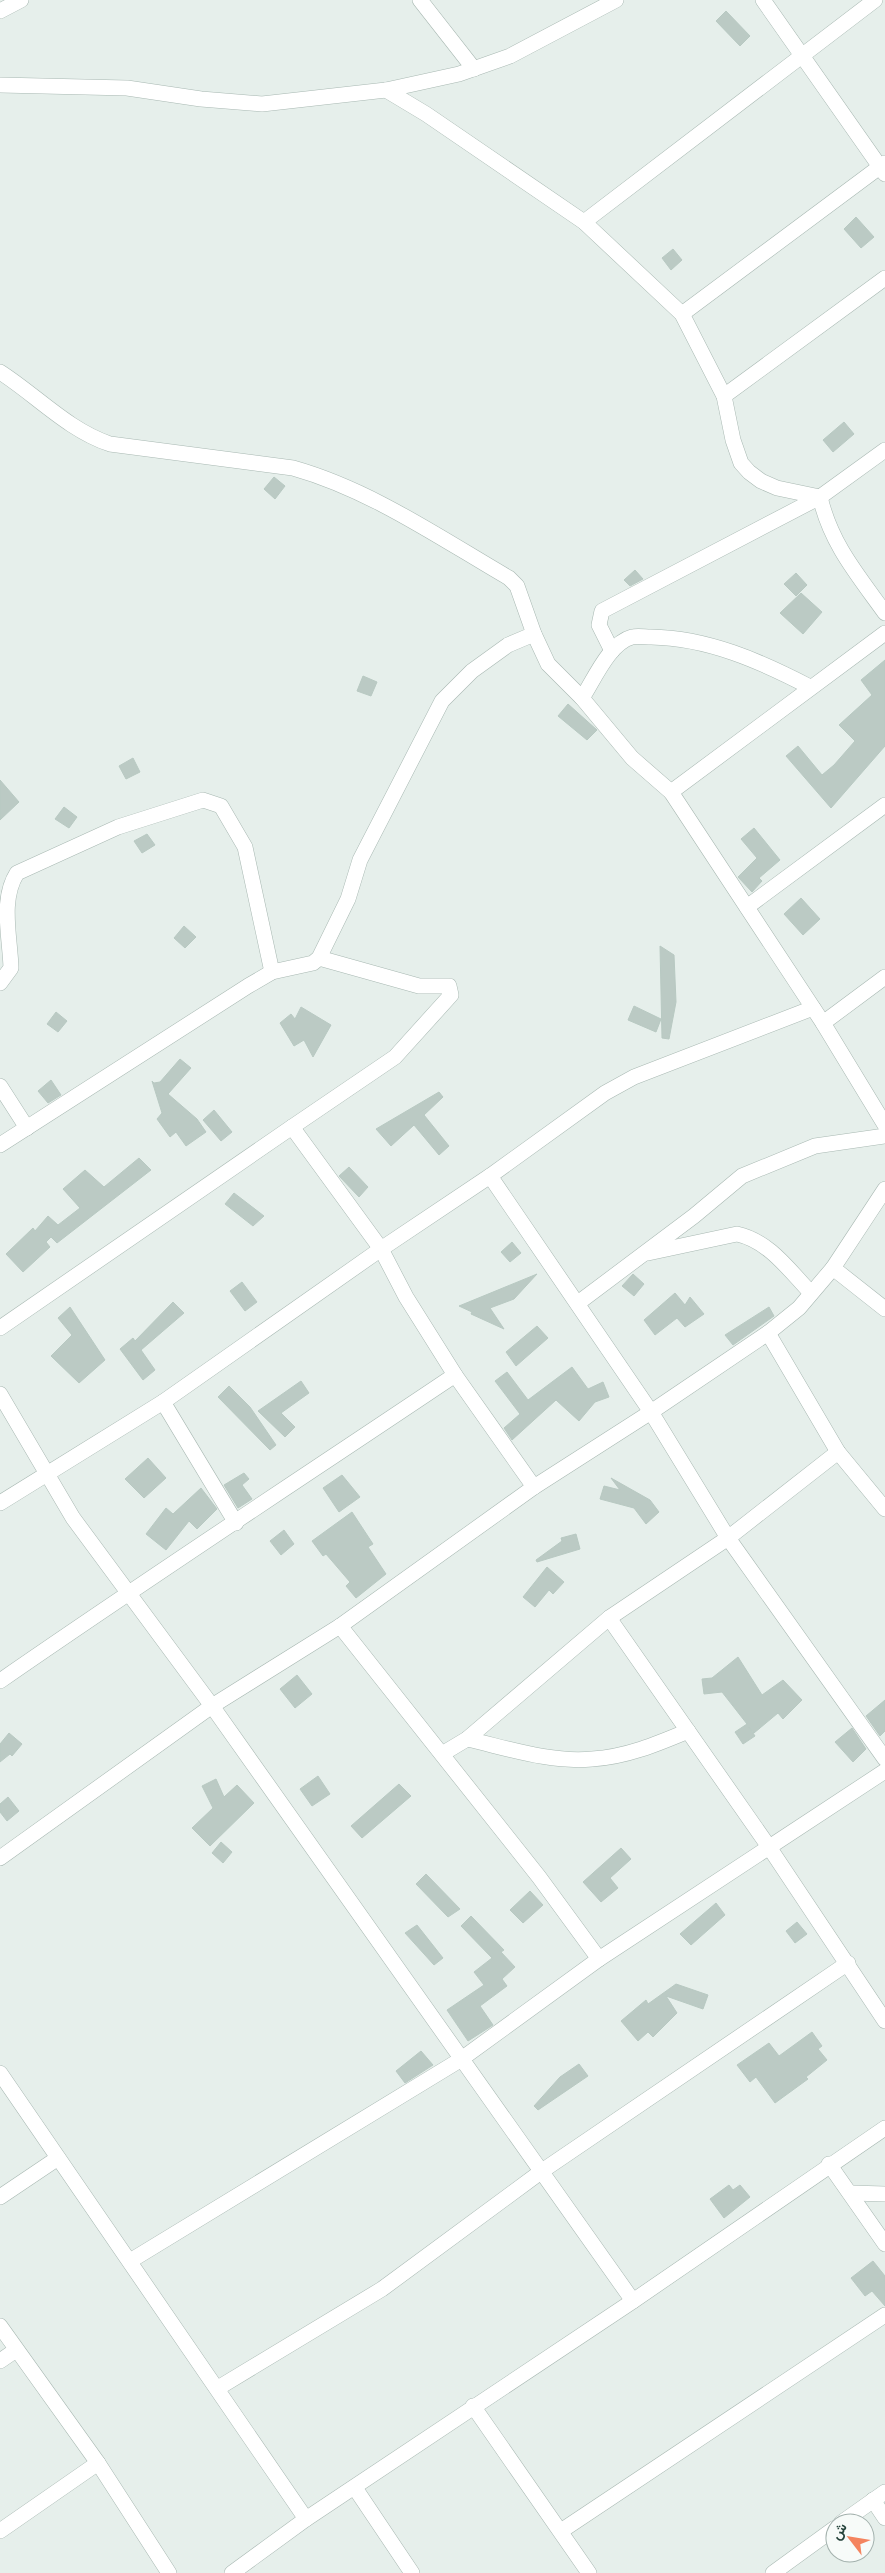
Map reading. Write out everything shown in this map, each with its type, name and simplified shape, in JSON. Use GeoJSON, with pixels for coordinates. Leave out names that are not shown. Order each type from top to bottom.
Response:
{"type":"FeatureCollection","features":[{"type":"Feature","properties":{"kind":"street"},"geometry":{"type":"LineString","coordinates":[[0,10],[21,0]]}},
{"type":"Feature","properties":{"kind":"street"},"geometry":{"type":"LineString","coordinates":[[420,0],[474,69]]}},
{"type":"Feature","properties":{"kind":"street"},"geometry":{"type":"LineString","coordinates":[[0,85],[127,88],[201,99],[262,104],[386,90],[474,69],[542,40],[616,0]]}},
{"type":"Feature","properties":{"kind":"street"},"geometry":{"type":"LineString","coordinates":[[682,314],[883,168],[763,0]]}},
{"type":"Feature","properties":{"kind":"street"},"geometry":{"type":"LineString","coordinates":[[584,222],[875,0]]}},
{"type":"Feature","properties":{"kind":"street"},"geometry":{"type":"LineString","coordinates":[[386,90],[426,114],[584,222],[682,314],[724,396],[741,463],[748,472],[761,481],[777,488],[820,497]]}},
{"type":"Feature","properties":{"kind":"street"},"geometry":{"type":"LineString","coordinates":[[724,396],[885,278]]}},
{"type":"Feature","properties":{"kind":"street"},"geometry":{"type":"LineString","coordinates":[[0,372],[73,426],[96,440],[110,444],[293,468],[321,475],[376,502],[509,578],[517,586],[534,634],[548,664],[582,698],[632,758],[671,792],[823,1023],[885,1125]]}},
{"type":"Feature","properties":{"kind":"street"},"geometry":{"type":"LineString","coordinates":[[612,651],[599,625],[602,611],[820,497],[885,450]]}},
{"type":"Feature","properties":{"kind":"street"},"geometry":{"type":"LineString","coordinates":[[820,497],[826,523],[843,555],[885,613]]}},
{"type":"Feature","properties":{"kind":"street"},"geometry":{"type":"LineString","coordinates":[[671,792],[885,633]]}},
{"type":"Feature","properties":{"kind":"street"},"geometry":{"type":"LineString","coordinates":[[0,1145],[272,972],[313,963],[319,958],[348,899],[360,860],[442,702],[472,671],[508,645],[534,634]]}},
{"type":"Feature","properties":{"kind":"street"},"geometry":{"type":"LineString","coordinates":[[582,698],[612,651],[632,637],[673,638],[729,651],[762,662],[810,687]]}},
{"type":"Feature","properties":{"kind":"street"},"geometry":{"type":"LineString","coordinates":[[0,983],[11,968],[6,898],[9,884],[17,873],[118,827],[203,800],[221,806],[245,847],[272,972]]}},
{"type":"Feature","properties":{"kind":"street"},"geometry":{"type":"LineString","coordinates":[[747,907],[885,805]]}},
{"type":"Feature","properties":{"kind":"street"},"geometry":{"type":"LineString","coordinates":[[0,1328],[395,1057],[451,995],[449,986],[419,986],[319,958]]}},
{"type":"Feature","properties":{"kind":"street"},"geometry":{"type":"LineString","coordinates":[[823,1023],[885,978]]}},
{"type":"Feature","properties":{"kind":"street"},"geometry":{"type":"LineString","coordinates":[[0,1503],[45,1473],[162,1402],[381,1249],[490,1176],[605,1094],[634,1077],[813,1008]]}},
{"type":"Feature","properties":{"kind":"street"},"geometry":{"type":"LineString","coordinates":[[0,1086],[27,1128]]}},
{"type":"Feature","properties":{"kind":"street"},"geometry":{"type":"LineString","coordinates":[[292,1127],[381,1249],[406,1297],[455,1375],[534,1487]]}},
{"type":"Feature","properties":{"kind":"street"},"geometry":{"type":"LineString","coordinates":[[578,1304],[742,1176],[815,1146],[885,1136]]}},
{"type":"Feature","properties":{"kind":"street"},"geometry":{"type":"LineString","coordinates":[[490,1176],[651,1412],[728,1538],[885,1759]]}},
{"type":"Feature","properties":{"kind":"street"},"geometry":{"type":"LineString","coordinates":[[0,1858],[212,1706],[340,1626],[534,1487],[651,1412],[768,1333],[798,1308],[833,1268],[885,1189]]}},
{"type":"Feature","properties":{"kind":"street"},"geometry":{"type":"LineString","coordinates":[[644,1254],[737,1234],[752,1237],[763,1244],[811,1293]]}},
{"type":"Feature","properties":{"kind":"street"},"geometry":{"type":"LineString","coordinates":[[833,1268],[885,1309]]}},
{"type":"Feature","properties":{"kind":"street"},"geometry":{"type":"LineString","coordinates":[[768,1333],[838,1452],[885,1509]]}},
{"type":"Feature","properties":{"kind":"street"},"geometry":{"type":"LineString","coordinates":[[0,1681],[126,1593],[236,1523],[455,1375]]}},
{"type":"Feature","properties":{"kind":"street"},"geometry":{"type":"LineString","coordinates":[[0,1394],[73,1518],[126,1593],[212,1706],[460,2060],[542,2171],[633,2301]]}},
{"type":"Feature","properties":{"kind":"street"},"geometry":{"type":"LineString","coordinates":[[162,1402],[236,1523]]}},
{"type":"Feature","properties":{"kind":"street"},"geometry":{"type":"LineString","coordinates":[[442,1754],[467,1739],[609,1618],[728,1538],[838,1452]]}},
{"type":"Feature","properties":{"kind":"street"},"geometry":{"type":"LineString","coordinates":[[609,1618],[769,1847],[885,2021]]}},
{"type":"Feature","properties":{"kind":"street"},"geometry":{"type":"LineString","coordinates":[[340,1626],[539,1877],[599,1959]]}},
{"type":"Feature","properties":{"kind":"street"},"geometry":{"type":"LineString","coordinates":[[467,1739],[546,1757],[592,1760],[643,1750],[688,1731]]}},
{"type":"Feature","properties":{"kind":"street"},"geometry":{"type":"LineString","coordinates":[[130,2261],[460,2060],[599,1959],[885,1771]]}},
{"type":"Feature","properties":{"kind":"street"},"geometry":{"type":"LineString","coordinates":[[218,2388],[382,2289],[542,2171],[848,1963]]}},
{"type":"Feature","properties":{"kind":"street"},"geometry":{"type":"LineString","coordinates":[[0,2073],[218,2388],[306,2520]]}},
{"type":"Feature","properties":{"kind":"street"},"geometry":{"type":"LineString","coordinates":[[232,2573],[473,2406],[633,2301],[829,2164],[885,2128]]}},
{"type":"Feature","properties":{"kind":"street"},"geometry":{"type":"LineString","coordinates":[[0,2197],[58,2158]]}},
{"type":"Feature","properties":{"kind":"street"},"geometry":{"type":"LineString","coordinates":[[829,2164],[885,2244]]}},
{"type":"Feature","properties":{"kind":"street"},"geometry":{"type":"LineString","coordinates":[[851,2193],[885,2194]]}},
{"type":"Feature","properties":{"kind":"street"},"geometry":{"type":"LineString","coordinates":[[562,2531],[885,2315]]}},
{"type":"Feature","properties":{"kind":"street"},"geometry":{"type":"LineString","coordinates":[[0,2326],[98,2464],[169,2573]]}},
{"type":"Feature","properties":{"kind":"street"},"geometry":{"type":"LineString","coordinates":[[0,2361],[16,2350]]}},
{"type":"Feature","properties":{"kind":"street"},"geometry":{"type":"LineString","coordinates":[[473,2406],[562,2531],[589,2573]]}},
{"type":"Feature","properties":{"kind":"street"},"geometry":{"type":"LineString","coordinates":[[0,2530],[98,2464]]}},
{"type":"Feature","properties":{"kind":"street"},"geometry":{"type":"LineString","coordinates":[[355,2488],[412,2573]]}},
{"type":"Feature","properties":{"kind":"street"},"geometry":{"type":"LineString","coordinates":[[855,2513],[879,2496],[885,2518]]}},
{"type":"Feature","properties":{"kind":"street"},"geometry":{"type":"LineString","coordinates":[[773,2573],[825,2535]]}},
{"type":"Feature","properties":{"kind":"building"},"geometry":{"type":"Polygon","coordinates":[[[726,11],[750,36],[740,46],[716,21],[726,11]]]}},
{"type":"Feature","properties":{"kind":"building"},"geometry":{"type":"Polygon","coordinates":[[[856,217],[874,237],[861,248],[844,229],[856,217]]]}},
{"type":"Feature","properties":{"kind":"building"},"geometry":{"type":"Polygon","coordinates":[[[673,249],[682,260],[671,270],[662,258],[673,249]]]}},
{"type":"Feature","properties":{"kind":"building"},"geometry":{"type":"Polygon","coordinates":[[[844,422],[854,434],[833,452],[823,440],[844,422]]]}},
{"type":"Feature","properties":{"kind":"building"},"geometry":{"type":"Polygon","coordinates":[[[274,477],[285,486],[275,499],[264,489],[274,477]]]}},
{"type":"Feature","properties":{"kind":"building"},"geometry":{"type":"Polygon","coordinates":[[[635,570],[643,579],[630,586],[624,580],[635,570]]]}},
{"type":"Feature","properties":{"kind":"building"},"geometry":{"type":"Polygon","coordinates":[[[796,573],[807,585],[796,596],[784,584],[796,573]]]}},
{"type":"Feature","properties":{"kind":"building"},"geometry":{"type":"Polygon","coordinates":[[[801,593],[822,612],[803,634],[780,613],[801,593]]]}},
{"type":"Feature","properties":{"kind":"building"},"geometry":{"type":"Polygon","coordinates":[[[885,660],[885,746],[831,808],[786,756],[798,746],[822,775],[834,765],[855,741],[839,725],[872,695],[861,680],[885,660]]]}},
{"type":"Feature","properties":{"kind":"building"},"geometry":{"type":"Polygon","coordinates":[[[363,676],[377,682],[371,696],[357,691],[363,676]]]}},
{"type":"Feature","properties":{"kind":"building"},"geometry":{"type":"Polygon","coordinates":[[[568,704],[597,730],[587,740],[558,716],[568,704]]]}},
{"type":"Feature","properties":{"kind":"building"},"geometry":{"type":"Polygon","coordinates":[[[133,758],[140,772],[126,779],[119,766],[133,758]]]}},
{"type":"Feature","properties":{"kind":"building"},"geometry":{"type":"Polygon","coordinates":[[[0,780],[19,802],[0,820],[0,780]]]}},
{"type":"Feature","properties":{"kind":"building"},"geometry":{"type":"Polygon","coordinates":[[[64,807],[77,817],[69,828],[55,819],[64,807]]]}},
{"type":"Feature","properties":{"kind":"building"},"geometry":{"type":"Polygon","coordinates":[[[754,828],[780,860],[759,878],[762,881],[752,892],[738,877],[757,858],[741,839],[754,828]]]}},
{"type":"Feature","properties":{"kind":"building"},"geometry":{"type":"Polygon","coordinates":[[[147,834],[155,845],[142,853],[134,841],[147,834]]]}},
{"type":"Feature","properties":{"kind":"building"},"geometry":{"type":"Polygon","coordinates":[[[801,898],[820,919],[803,935],[784,914],[801,898]]]}},
{"type":"Feature","properties":{"kind":"building"},"geometry":{"type":"Polygon","coordinates":[[[184,926],[196,937],[185,948],[174,938],[184,926]]]}},
{"type":"Feature","properties":{"kind":"building"},"geometry":{"type":"Polygon","coordinates":[[[660,946],[674,955],[676,1002],[669,1039],[662,1038],[660,946]]]}},
{"type":"Feature","properties":{"kind":"building"},"geometry":{"type":"Polygon","coordinates":[[[634,1006],[661,1019],[656,1032],[628,1020],[634,1006]]]}},
{"type":"Feature","properties":{"kind":"building"},"geometry":{"type":"Polygon","coordinates":[[[301,1007],[331,1025],[313,1057],[304,1040],[294,1046],[280,1023],[291,1014],[295,1019],[301,1007]]]}},
{"type":"Feature","properties":{"kind":"building"},"geometry":{"type":"Polygon","coordinates":[[[56,1012],[67,1021],[58,1032],[47,1024],[56,1012]]]}},
{"type":"Feature","properties":{"kind":"building"},"geometry":{"type":"Polygon","coordinates":[[[180,1059],[191,1068],[168,1094],[197,1119],[206,1132],[186,1146],[176,1132],[170,1137],[157,1119],[162,1113],[152,1081],[154,1083],[160,1082],[180,1059]]]}},
{"type":"Feature","properties":{"kind":"building"},"geometry":{"type":"Polygon","coordinates":[[[51,1080],[61,1095],[48,1103],[38,1091],[51,1080]]]}},
{"type":"Feature","properties":{"kind":"building"},"geometry":{"type":"Polygon","coordinates":[[[439,1092],[443,1097],[424,1115],[449,1146],[439,1155],[414,1125],[391,1146],[376,1129],[439,1092]]]}},
{"type":"Feature","properties":{"kind":"building"},"geometry":{"type":"Polygon","coordinates":[[[214,1110],[232,1132],[221,1141],[203,1120],[214,1110]]]}},
{"type":"Feature","properties":{"kind":"building"},"geometry":{"type":"Polygon","coordinates":[[[139,1158],[151,1170],[57,1243],[51,1237],[46,1242],[50,1247],[23,1272],[6,1254],[33,1228],[35,1231],[48,1216],[58,1225],[80,1208],[63,1189],[85,1170],[104,1187],[139,1158]]]}},
{"type":"Feature","properties":{"kind":"building"},"geometry":{"type":"Polygon","coordinates":[[[349,1167],[368,1187],[359,1197],[339,1176],[349,1167]]]}},
{"type":"Feature","properties":{"kind":"building"},"geometry":{"type":"Polygon","coordinates":[[[234,1193],[264,1216],[253,1226],[225,1204],[234,1193]]]}},
{"type":"Feature","properties":{"kind":"building"},"geometry":{"type":"Polygon","coordinates":[[[512,1242],[521,1253],[510,1262],[501,1252],[512,1242]]]}},
{"type":"Feature","properties":{"kind":"building"},"geometry":{"type":"Polygon","coordinates":[[[537,1274],[514,1299],[490,1308],[504,1329],[471,1314],[472,1312],[459,1306],[537,1274]]]}},
{"type":"Feature","properties":{"kind":"building"},"geometry":{"type":"Polygon","coordinates":[[[633,1274],[644,1284],[634,1296],[622,1286],[633,1274]]]}},
{"type":"Feature","properties":{"kind":"building"},"geometry":{"type":"Polygon","coordinates":[[[242,1282],[257,1302],[245,1311],[230,1291],[242,1282]]]}},
{"type":"Feature","properties":{"kind":"building"},"geometry":{"type":"Polygon","coordinates":[[[675,1293],[685,1305],[690,1297],[704,1314],[685,1327],[677,1318],[655,1335],[644,1320],[675,1293]]]}},
{"type":"Feature","properties":{"kind":"building"},"geometry":{"type":"Polygon","coordinates":[[[173,1302],[184,1313],[141,1350],[155,1370],[143,1380],[120,1349],[133,1338],[135,1341],[173,1302]]]}},
{"type":"Feature","properties":{"kind":"building"},"geometry":{"type":"Polygon","coordinates":[[[70,1307],[105,1360],[79,1383],[51,1356],[72,1335],[58,1318],[70,1307]]]}},
{"type":"Feature","properties":{"kind":"building"},"geometry":{"type":"Polygon","coordinates":[[[769,1307],[774,1316],[733,1345],[725,1335],[769,1307]]]}},
{"type":"Feature","properties":{"kind":"building"},"geometry":{"type":"Polygon","coordinates":[[[537,1326],[548,1338],[516,1366],[506,1352],[537,1326]]]}},
{"type":"Feature","properties":{"kind":"building"},"geometry":{"type":"Polygon","coordinates":[[[572,1367],[588,1389],[603,1382],[609,1397],[595,1402],[579,1421],[556,1400],[512,1440],[504,1428],[520,1414],[495,1381],[507,1372],[528,1400],[572,1367]]]}},
{"type":"Feature","properties":{"kind":"building"},"geometry":{"type":"Polygon","coordinates":[[[301,1381],[309,1393],[281,1413],[295,1427],[285,1437],[258,1411],[301,1381]]]}},
{"type":"Feature","properties":{"kind":"building"},"geometry":{"type":"Polygon","coordinates":[[[229,1386],[250,1407],[276,1445],[270,1450],[218,1397],[229,1386]]]}},
{"type":"Feature","properties":{"kind":"building"},"geometry":{"type":"Polygon","coordinates":[[[148,1458],[166,1478],[144,1498],[125,1479],[148,1458]]]}},
{"type":"Feature","properties":{"kind":"building"},"geometry":{"type":"Polygon","coordinates":[[[244,1473],[249,1479],[242,1485],[252,1499],[238,1508],[224,1485],[244,1473]]]}},
{"type":"Feature","properties":{"kind":"building"},"geometry":{"type":"Polygon","coordinates":[[[342,1475],[360,1497],[339,1512],[323,1488],[342,1475]]]}},
{"type":"Feature","properties":{"kind":"building"},"geometry":{"type":"Polygon","coordinates":[[[611,1478],[650,1500],[659,1512],[646,1524],[634,1508],[600,1499],[604,1486],[620,1490],[611,1478]]]}},
{"type":"Feature","properties":{"kind":"building"},"geometry":{"type":"Polygon","coordinates":[[[201,1488],[217,1509],[197,1529],[189,1521],[166,1550],[146,1534],[166,1508],[173,1514],[201,1488]]]}},
{"type":"Feature","properties":{"kind":"building"},"geometry":{"type":"Polygon","coordinates":[[[352,1512],[373,1544],[368,1547],[386,1574],[356,1598],[346,1586],[350,1582],[326,1554],[323,1556],[312,1541],[352,1512]]]}},
{"type":"Feature","properties":{"kind":"building"},"geometry":{"type":"Polygon","coordinates":[[[284,1530],[294,1544],[281,1555],[270,1541],[284,1530]]]}},
{"type":"Feature","properties":{"kind":"building"},"geometry":{"type":"Polygon","coordinates":[[[576,1534],[580,1549],[537,1562],[536,1560],[562,1541],[561,1538],[576,1534]]]}},
{"type":"Feature","properties":{"kind":"building"},"geometry":{"type":"Polygon","coordinates":[[[547,1567],[564,1582],[553,1594],[549,1590],[535,1607],[523,1597],[547,1567]]]}},
{"type":"Feature","properties":{"kind":"building"},"geometry":{"type":"Polygon","coordinates":[[[738,1657],[762,1695],[783,1680],[802,1700],[783,1719],[778,1713],[754,1733],[749,1727],[755,1736],[743,1744],[735,1732],[747,1724],[722,1692],[704,1694],[702,1679],[712,1678],[738,1657]]]}},
{"type":"Feature","properties":{"kind":"building"},"geometry":{"type":"Polygon","coordinates":[[[297,1675],[312,1694],[295,1708],[280,1689],[297,1675]]]}},
{"type":"Feature","properties":{"kind":"building"},"geometry":{"type":"Polygon","coordinates":[[[885,1700],[885,1731],[880,1736],[866,1716],[885,1700]]]}},
{"type":"Feature","properties":{"kind":"building"},"geometry":{"type":"Polygon","coordinates":[[[852,1728],[866,1749],[853,1762],[835,1742],[852,1728]]]}},
{"type":"Feature","properties":{"kind":"building"},"geometry":{"type":"Polygon","coordinates":[[[9,1733],[22,1744],[12,1756],[10,1754],[0,1762],[0,1744],[9,1733]]]}},
{"type":"Feature","properties":{"kind":"building"},"geometry":{"type":"Polygon","coordinates":[[[318,1776],[330,1794],[312,1806],[300,1789],[318,1776]]]}},
{"type":"Feature","properties":{"kind":"building"},"geometry":{"type":"Polygon","coordinates":[[[216,1779],[224,1797],[237,1785],[254,1803],[210,1846],[192,1828],[213,1808],[202,1786],[216,1779]]]}},
{"type":"Feature","properties":{"kind":"building"},"geometry":{"type":"Polygon","coordinates":[[[399,1784],[411,1796],[362,1838],[351,1826],[399,1784]]]}},
{"type":"Feature","properties":{"kind":"building"},"geometry":{"type":"Polygon","coordinates":[[[8,1797],[19,1811],[7,1821],[0,1812],[0,1804],[8,1797]]]}},
{"type":"Feature","properties":{"kind":"building"},"geometry":{"type":"Polygon","coordinates":[[[221,1842],[232,1852],[223,1863],[212,1853],[221,1842]]]}},
{"type":"Feature","properties":{"kind":"building"},"geometry":{"type":"Polygon","coordinates":[[[621,1848],[631,1859],[610,1878],[618,1888],[601,1902],[583,1882],[621,1848]]]}},
{"type":"Feature","properties":{"kind":"building"},"geometry":{"type":"Polygon","coordinates":[[[426,1874],[460,1909],[448,1917],[416,1884],[426,1874]]]}},
{"type":"Feature","properties":{"kind":"building"},"geometry":{"type":"Polygon","coordinates":[[[530,1891],[543,1905],[523,1923],[510,1910],[530,1891]]]}},
{"type":"Feature","properties":{"kind":"building"},"geometry":{"type":"Polygon","coordinates":[[[716,1903],[725,1915],[691,1945],[680,1934],[716,1903]]]}},
{"type":"Feature","properties":{"kind":"building"},"geometry":{"type":"Polygon","coordinates":[[[471,1916],[504,1950],[501,1952],[515,1967],[502,1979],[507,1986],[480,2006],[493,2025],[468,2041],[447,2010],[484,1985],[474,1972],[492,1958],[461,1926],[471,1916]]]}},
{"type":"Feature","properties":{"kind":"building"},"geometry":{"type":"Polygon","coordinates":[[[797,1922],[807,1934],[795,1943],[786,1931],[797,1922]]]}},
{"type":"Feature","properties":{"kind":"building"},"geometry":{"type":"Polygon","coordinates":[[[417,1925],[443,1958],[434,1965],[405,1933],[417,1925]]]}},
{"type":"Feature","properties":{"kind":"building"},"geometry":{"type":"Polygon","coordinates":[[[676,1984],[708,1995],[703,2009],[666,1996],[677,2013],[653,2037],[648,2032],[638,2041],[621,2021],[646,2000],[648,2004],[676,1984]]]}},
{"type":"Feature","properties":{"kind":"building"},"geometry":{"type":"Polygon","coordinates":[[[812,2032],[822,2046],[818,2049],[827,2060],[806,2077],[808,2079],[775,2103],[756,2077],[750,2082],[737,2065],[769,2043],[779,2056],[812,2032]]]}},
{"type":"Feature","properties":{"kind":"building"},"geometry":{"type":"Polygon","coordinates":[[[421,2051],[433,2065],[405,2083],[396,2071],[421,2051]]]}},
{"type":"Feature","properties":{"kind":"building"},"geometry":{"type":"Polygon","coordinates":[[[579,2064],[588,2076],[538,2110],[534,2106],[560,2077],[579,2064]]]}},
{"type":"Feature","properties":{"kind":"building"},"geometry":{"type":"Polygon","coordinates":[[[729,2185],[733,2190],[740,2185],[750,2197],[724,2218],[710,2199],[729,2185]]]}},
{"type":"Feature","properties":{"kind":"building"},"geometry":{"type":"Polygon","coordinates":[[[873,2261],[885,2276],[885,2306],[872,2291],[865,2296],[851,2278],[873,2261]]]}}]}
